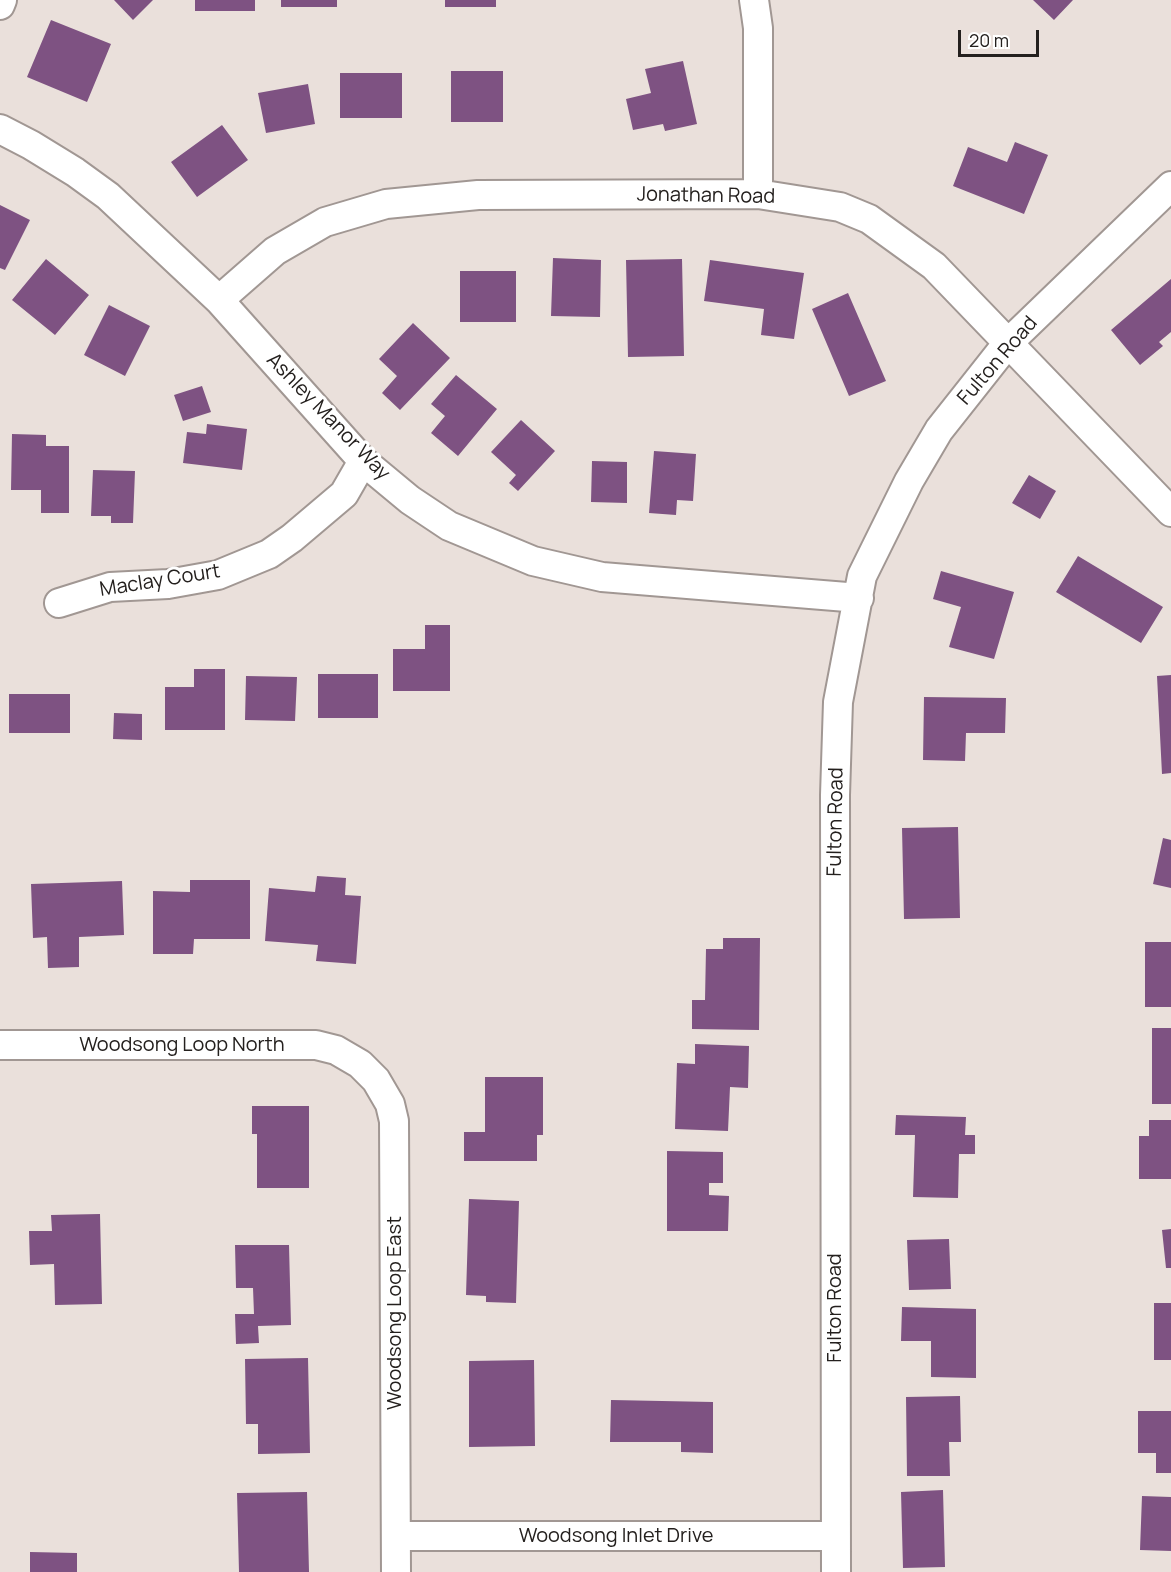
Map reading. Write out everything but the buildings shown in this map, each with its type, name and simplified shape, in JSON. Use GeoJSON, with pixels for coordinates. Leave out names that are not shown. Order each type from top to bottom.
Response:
{"type":"FeatureCollection","features":[{"type":"Feature","properties":{"kind":"street"},"geometry":{"type":"LineString","coordinates":[[0,4],[2,0]]}},
{"type":"Feature","properties":{"kind":"street"},"geometry":{"type":"LineString","coordinates":[[754,0],[758,28],[758,194]]}},
{"type":"Feature","properties":{"kind":"street","name":"Ashley Manor Way"},"geometry":{"type":"LineString","coordinates":[[0,129],[75,172],[108,196],[219,300],[363,461],[410,500],[449,526],[533,561],[602,577],[859,598]]}},
{"type":"Feature","properties":{"kind":"street","name":"Jonathan Road"},"geometry":{"type":"LineString","coordinates":[[219,300],[275,252],[325,222],[386,204],[478,195],[758,194],[840,207],[869,219],[934,266],[1171,512]]}},
{"type":"Feature","properties":{"kind":"street","name":"Fulton Road"},"geometry":{"type":"LineString","coordinates":[[836,1572],[835,795],[838,702],[862,576],[909,481],[939,430],[1007,344],[1167,197]]}},
{"type":"Feature","properties":{"kind":"street","name":"Maclay Court"},"geometry":{"type":"LineString","coordinates":[[59,603],[110,587],[168,584],[218,575],[269,554],[292,538],[344,494],[363,461]]}},
{"type":"Feature","properties":{"kind":"street","name":"Woodsong Loop North"},"geometry":{"type":"LineString","coordinates":[[0,1045],[316,1045],[336,1050],[360,1064]]}},
{"type":"Feature","properties":{"kind":"street","name":"Woodsong Loop East"},"geometry":{"type":"LineString","coordinates":[[360,1064],[376,1080],[390,1104],[394,1121],[396,1572]]}},
{"type":"Feature","properties":{"kind":"street","name":"Woodsong Inlet Drive"},"geometry":{"type":"LineString","coordinates":[[396,1536],[836,1536]]}}]}
